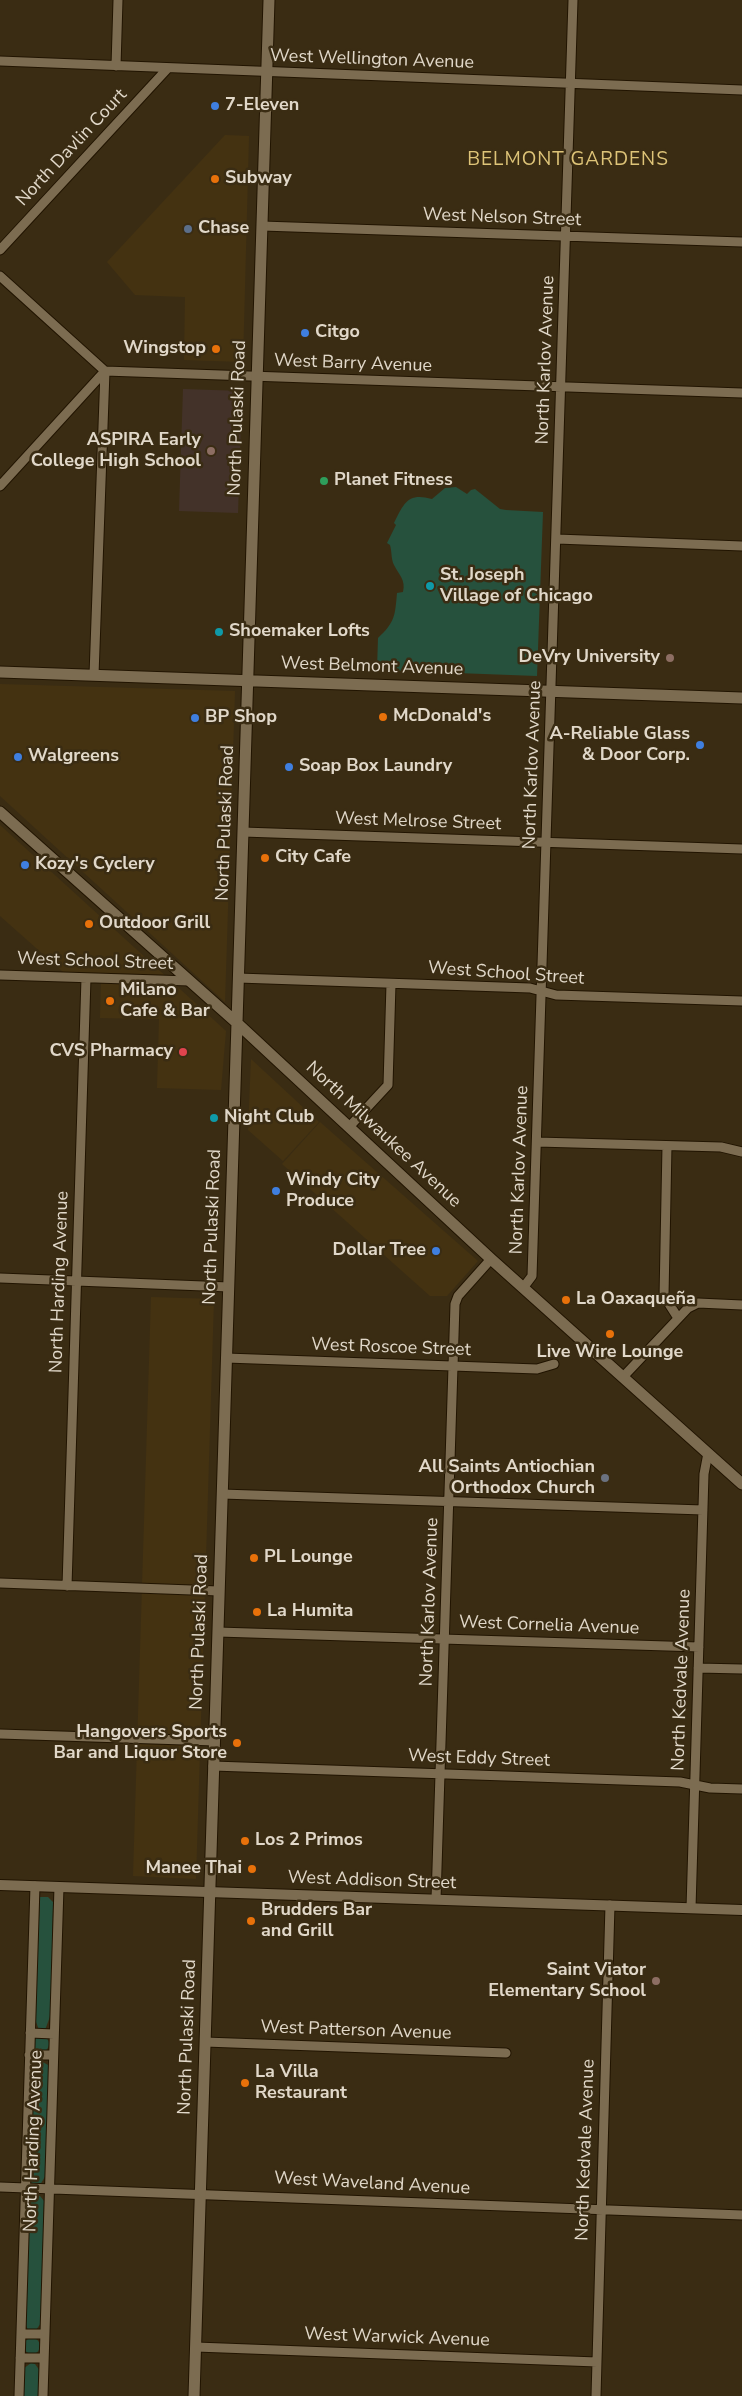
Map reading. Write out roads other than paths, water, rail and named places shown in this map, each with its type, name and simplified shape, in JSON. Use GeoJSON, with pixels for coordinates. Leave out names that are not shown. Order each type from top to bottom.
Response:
{"type":"FeatureCollection","features":[{"type":"Feature","properties":{"kind":"main road","name":"North Pulaski Road"},"geometry":{"type":"LineString","coordinates":[[194,2396],[269,0]]}},
{"type":"Feature","properties":{"kind":"main road","name":"West Belmont Avenue"},"geometry":{"type":"LineString","coordinates":[[0,672],[742,698]]}},
{"type":"Feature","properties":{"kind":"main road","name":"North Milwaukee Avenue"},"geometry":{"type":"LineString","coordinates":[[0,812],[237,1023],[491,1259],[742,1484]]}},
{"type":"Feature","properties":{"kind":"street"},"geometry":{"type":"LineString","coordinates":[[116,66],[118,0]]}},
{"type":"Feature","properties":{"kind":"street","name":"North Karlov Avenue"},"geometry":{"type":"LineString","coordinates":[[523,1288],[532,1276],[573,0]]}},
{"type":"Feature","properties":{"kind":"street","name":"West Wellington Avenue"},"geometry":{"type":"LineString","coordinates":[[0,62],[742,90]]}},
{"type":"Feature","properties":{"kind":"street","name":"North Davlin Court"},"geometry":{"type":"LineString","coordinates":[[0,250],[168,68]]}},
{"type":"Feature","properties":{"kind":"street","name":"West Nelson Street"},"geometry":{"type":"LineString","coordinates":[[262,226],[742,242]]}},
{"type":"Feature","properties":{"kind":"street"},"geometry":{"type":"LineString","coordinates":[[0,276],[105,371],[94,675]]}},
{"type":"Feature","properties":{"kind":"street"},"geometry":{"type":"LineString","coordinates":[[0,486],[105,371]]}},
{"type":"Feature","properties":{"kind":"street","name":"West Barry Avenue"},"geometry":{"type":"LineString","coordinates":[[105,371],[742,394]]}},
{"type":"Feature","properties":{"kind":"street"},"geometry":{"type":"LineString","coordinates":[[557,539],[742,546]]}},
{"type":"Feature","properties":{"kind":"street","name":"West Melrose Street"},"geometry":{"type":"LineString","coordinates":[[243,832],[742,849]]}},
{"type":"Feature","properties":{"kind":"street","name":"West School Street"},"geometry":{"type":"LineString","coordinates":[[0,975],[190,982]]}},
{"type":"Feature","properties":{"kind":"street","name":"North Harding Avenue"},"geometry":{"type":"LineString","coordinates":[[67,1586],[86,978]]}},
{"type":"Feature","properties":{"kind":"street","name":"West School Street"},"geometry":{"type":"LineString","coordinates":[[238,978],[530,988],[556,994],[742,1001]]}},
{"type":"Feature","properties":{"kind":"street"},"geometry":{"type":"LineString","coordinates":[[350,1126],[388,1085],[391,984]]}},
{"type":"Feature","properties":{"kind":"street"},"geometry":{"type":"LineString","coordinates":[[537,1142],[721,1148],[742,1152]]}},
{"type":"Feature","properties":{"kind":"street"},"geometry":{"type":"LineString","coordinates":[[667,1146],[664,1296],[678,1318]]}},
{"type":"Feature","properties":{"kind":"street","name":"North Karlov Avenue"},"geometry":{"type":"LineString","coordinates":[[436,1900],[446,1640],[455,1304],[458,1296],[491,1259]]}},
{"type":"Feature","properties":{"kind":"street"},"geometry":{"type":"LineString","coordinates":[[0,1278],[228,1287]]}},
{"type":"Feature","properties":{"kind":"street"},"geometry":{"type":"LineString","coordinates":[[623,1377],[688,1308],[698,1304],[742,1305]]}},
{"type":"Feature","properties":{"kind":"street","name":"West Roscoe Street"},"geometry":{"type":"LineString","coordinates":[[226,1358],[536,1369],[554,1364]]}},
{"type":"Feature","properties":{"kind":"street","name":"North Kedvale Avenue"},"geometry":{"type":"LineString","coordinates":[[691,1908],[704,1474],[708,1453]]}},
{"type":"Feature","properties":{"kind":"street"},"geometry":{"type":"LineString","coordinates":[[222,1494],[703,1510]]}},
{"type":"Feature","properties":{"kind":"street"},"geometry":{"type":"LineString","coordinates":[[0,1583],[219,1591]]}},
{"type":"Feature","properties":{"kind":"street","name":"West Cornelia Avenue"},"geometry":{"type":"LineString","coordinates":[[218,1632],[699,1646]]}},
{"type":"Feature","properties":{"kind":"street"},"geometry":{"type":"LineString","coordinates":[[698,1668],[742,1669]]}},
{"type":"Feature","properties":{"kind":"street"},"geometry":{"type":"LineString","coordinates":[[0,1734],[214,1741]]}},
{"type":"Feature","properties":{"kind":"street","name":"West Eddy Street"},"geometry":{"type":"LineString","coordinates":[[214,1766],[680,1782],[710,1788],[742,1789]]}},
{"type":"Feature","properties":{"kind":"street","name":"West Addison Street"},"geometry":{"type":"LineString","coordinates":[[0,1885],[742,1910]]}},
{"type":"Feature","properties":{"kind":"street","name":"North Harding Avenue"},"geometry":{"type":"LineString","coordinates":[[19,2396],[35,1886]]}},
{"type":"Feature","properties":{"kind":"street","name":"North Harding Avenue"},"geometry":{"type":"LineString","coordinates":[[43,2396],[58,1887]]}},
{"type":"Feature","properties":{"kind":"street","name":"North Kedvale Avenue"},"geometry":{"type":"LineString","coordinates":[[596,2396],[610,1905]]}},
{"type":"Feature","properties":{"kind":"street"},"geometry":{"type":"LineString","coordinates":[[30,2033],[54,2034]]}},
{"type":"Feature","properties":{"kind":"street","name":"West Patterson Avenue"},"geometry":{"type":"LineString","coordinates":[[205,2042],[506,2053]]}},
{"type":"Feature","properties":{"kind":"street"},"geometry":{"type":"LineString","coordinates":[[29,2055],[53,2055]]}},
{"type":"Feature","properties":{"kind":"street","name":"West Waveland Avenue"},"geometry":{"type":"LineString","coordinates":[[0,2187],[200,2193],[601,2211],[742,2215]]}},
{"type":"Feature","properties":{"kind":"street"},"geometry":{"type":"LineString","coordinates":[[21,2334],[45,2334]]}},
{"type":"Feature","properties":{"kind":"street","name":"West Warwick Avenue"},"geometry":{"type":"LineString","coordinates":[[196,2347],[597,2362]]}},
{"type":"Feature","properties":{"kind":"street"},"geometry":{"type":"LineString","coordinates":[[20,2358],[44,2358]]}},
{"type":"Feature","properties":{"kind":"place","name":"7-Eleven"},"geometry":{"type":"Point","coordinates":[215,106]}},
{"type":"Feature","properties":{"kind":"place","name":"Subway"},"geometry":{"type":"Point","coordinates":[215,179]}},
{"type":"Feature","properties":{"kind":"place","name":"Chase"},"geometry":{"type":"Point","coordinates":[188,229]}},
{"type":"Feature","properties":{"kind":"place","name":"Citgo"},"geometry":{"type":"Point","coordinates":[305,333]}},
{"type":"Feature","properties":{"kind":"place","name":"Wingstop"},"geometry":{"type":"Point","coordinates":[216,349]}},
{"type":"Feature","properties":{"kind":"place","name":"ASPIRA Early College High School"},"geometry":{"type":"Point","coordinates":[211,451]}},
{"type":"Feature","properties":{"kind":"place","name":"Planet Fitness"},"geometry":{"type":"Point","coordinates":[324,481]}},
{"type":"Feature","properties":{"kind":"place","name":"St. Joseph Village of Chicago"},"geometry":{"type":"Point","coordinates":[430,586]}},
{"type":"Feature","properties":{"kind":"place","name":"Shoemaker Lofts"},"geometry":{"type":"Point","coordinates":[219,632]}},
{"type":"Feature","properties":{"kind":"place","name":"DeVry University"},"geometry":{"type":"Point","coordinates":[670,658]}},
{"type":"Feature","properties":{"kind":"place","name":"McDonald's"},"geometry":{"type":"Point","coordinates":[383,717]}},
{"type":"Feature","properties":{"kind":"place","name":"BP Shop"},"geometry":{"type":"Point","coordinates":[195,718]}},
{"type":"Feature","properties":{"kind":"place","name":"A-Reliable Glass & Door Corp."},"geometry":{"type":"Point","coordinates":[700,745]}},
{"type":"Feature","properties":{"kind":"place","name":"Walgreens"},"geometry":{"type":"Point","coordinates":[18,757]}},
{"type":"Feature","properties":{"kind":"place","name":"Soap Box Laundry"},"geometry":{"type":"Point","coordinates":[289,767]}},
{"type":"Feature","properties":{"kind":"place","name":"City Cafe"},"geometry":{"type":"Point","coordinates":[265,858]}},
{"type":"Feature","properties":{"kind":"place","name":"Kozy's Cyclery"},"geometry":{"type":"Point","coordinates":[25,865]}},
{"type":"Feature","properties":{"kind":"place","name":"Outdoor Grill"},"geometry":{"type":"Point","coordinates":[89,924]}},
{"type":"Feature","properties":{"kind":"place","name":"Milano Cafe & Bar"},"geometry":{"type":"Point","coordinates":[110,1001]}},
{"type":"Feature","properties":{"kind":"place","name":"CVS Pharmacy"},"geometry":{"type":"Point","coordinates":[183,1052]}},
{"type":"Feature","properties":{"kind":"place","name":"Night Club"},"geometry":{"type":"Point","coordinates":[214,1118]}},
{"type":"Feature","properties":{"kind":"place","name":"Windy City Produce"},"geometry":{"type":"Point","coordinates":[276,1191]}},
{"type":"Feature","properties":{"kind":"place","name":"Dollar Tree"},"geometry":{"type":"Point","coordinates":[436,1251]}},
{"type":"Feature","properties":{"kind":"place","name":"La Oaxaqueña"},"geometry":{"type":"Point","coordinates":[566,1300]}},
{"type":"Feature","properties":{"kind":"place","name":"Live Wire Lounge"},"geometry":{"type":"Point","coordinates":[610,1334]}},
{"type":"Feature","properties":{"kind":"place","name":"All Saints Antiochian Orthodox Church"},"geometry":{"type":"Point","coordinates":[605,1478]}},
{"type":"Feature","properties":{"kind":"place","name":"PL Lounge"},"geometry":{"type":"Point","coordinates":[254,1558]}},
{"type":"Feature","properties":{"kind":"place","name":"La Humita"},"geometry":{"type":"Point","coordinates":[257,1612]}},
{"type":"Feature","properties":{"kind":"place","name":"Hangovers Sports Bar and Liquor Store"},"geometry":{"type":"Point","coordinates":[237,1743]}},
{"type":"Feature","properties":{"kind":"place","name":"Los 2 Primos"},"geometry":{"type":"Point","coordinates":[245,1841]}},
{"type":"Feature","properties":{"kind":"place","name":"Manee Thai"},"geometry":{"type":"Point","coordinates":[252,1869]}},
{"type":"Feature","properties":{"kind":"place","name":"Brudders Bar and Grill"},"geometry":{"type":"Point","coordinates":[251,1921]}},
{"type":"Feature","properties":{"kind":"place","name":"Saint Viator Elementary School"},"geometry":{"type":"Point","coordinates":[656,1981]}},
{"type":"Feature","properties":{"kind":"place","name":"La Villa Restaurant"},"geometry":{"type":"Point","coordinates":[245,2083]}},
{"type":"Feature","properties":{"kind":"district","name":"BELMONT GARDENS"},"geometry":{"type":"Point","coordinates":[568,160]}}]}
